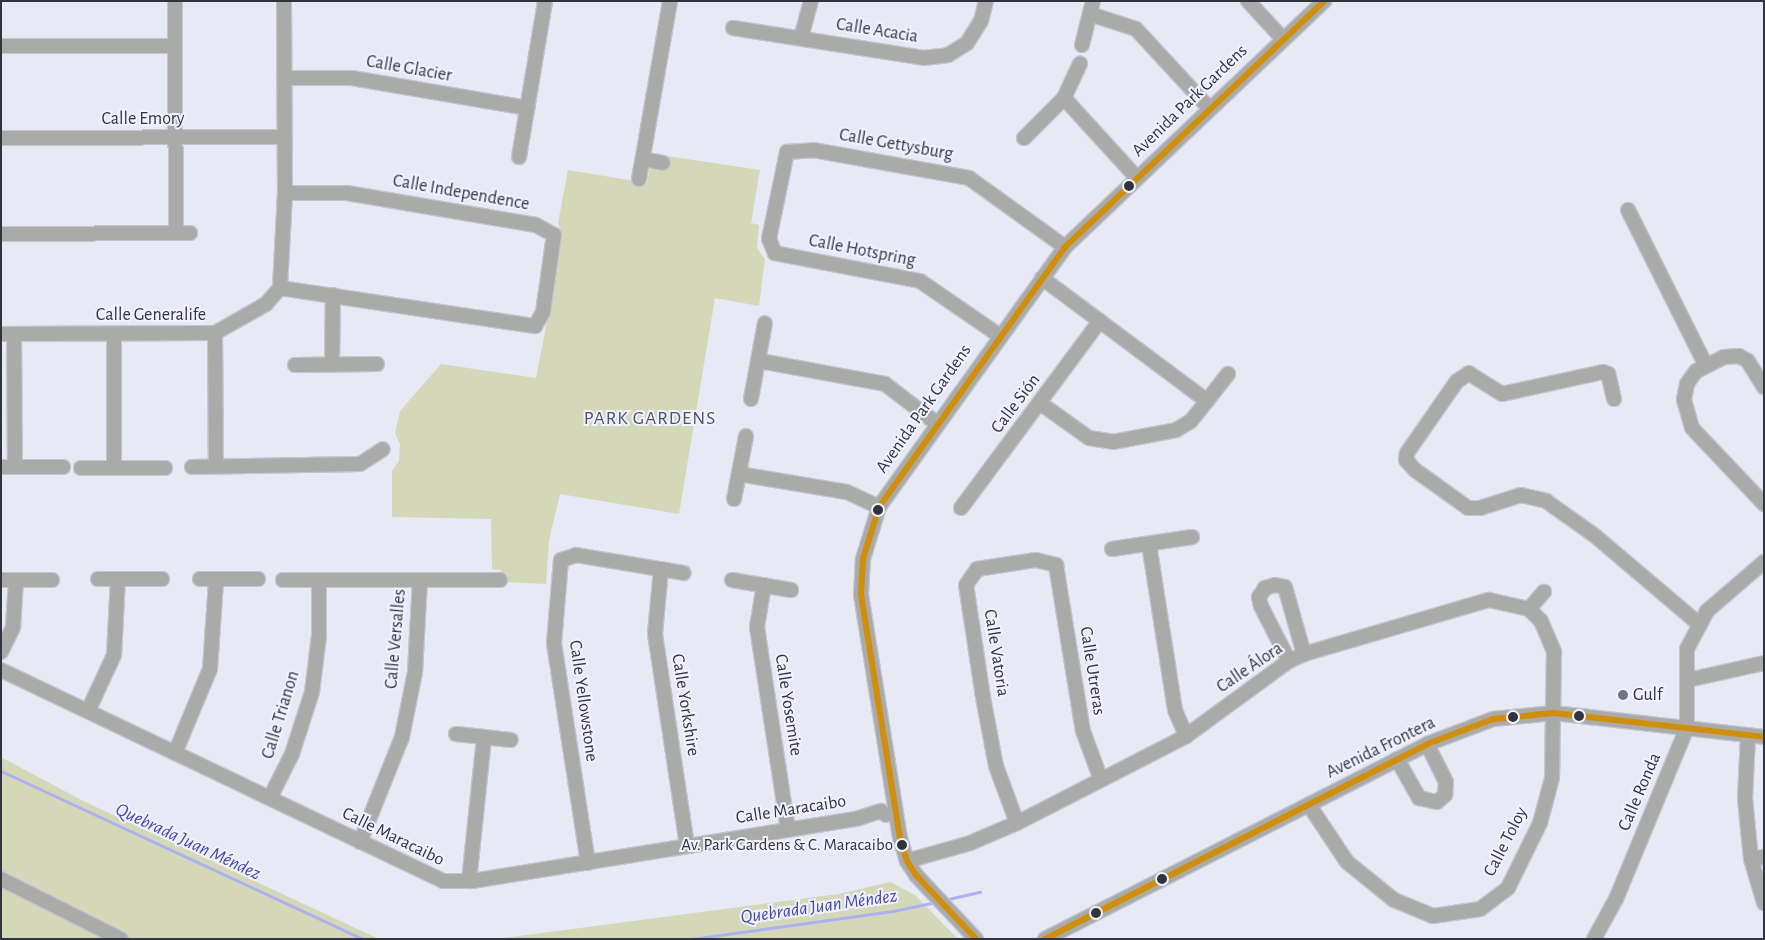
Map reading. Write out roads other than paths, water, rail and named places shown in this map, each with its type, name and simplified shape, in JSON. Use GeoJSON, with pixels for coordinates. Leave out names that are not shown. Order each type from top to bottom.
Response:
{"type":"FeatureCollection","features":[{"type":"Feature","properties":{"kind":"street"},"geometry":{"type":"LineString","coordinates":[[1,234],[183,233],[176,137],[175,1]]}},
{"type":"Feature","properties":{"kind":"street"},"geometry":{"type":"LineString","coordinates":[[284,1],[285,193],[280,288],[333,295],[332,363]]}},
{"type":"Feature","properties":{"kind":"street"},"geometry":{"type":"LineString","coordinates":[[519,157],[545,1]]}},
{"type":"Feature","properties":{"kind":"street"},"geometry":{"type":"LineString","coordinates":[[639,179],[670,1]]}},
{"type":"Feature","properties":{"kind":"street"},"geometry":{"type":"LineString","coordinates":[[801,38],[810,1]]}},
{"type":"Feature","properties":{"kind":"street","name":"Calle Acacia"},"geometry":{"type":"LineString","coordinates":[[733,28],[924,58],[948,55],[967,44],[981,22],[986,1]]}},
{"type":"Feature","properties":{"kind":"street"},"geometry":{"type":"LineString","coordinates":[[1248,1],[1284,39]]}},
{"type":"Feature","properties":{"kind":"street","name":"Avenida Park Gardens"},"geometry":{"type":"LineString","coordinates":[[976,938],[933,894],[907,861],[890,814],[861,595],[863,559],[879,507],[936,422],[1065,247],[1209,108],[1324,1]]}},
{"type":"Feature","properties":{"kind":"street"},"geometry":{"type":"LineString","coordinates":[[1082,45],[1091,8],[1136,29],[1209,108]]}},
{"type":"Feature","properties":{"kind":"street"},"geometry":{"type":"LineString","coordinates":[[1,46],[175,46]]}},
{"type":"Feature","properties":{"kind":"street"},"geometry":{"type":"LineString","coordinates":[[1024,138],[1064,98],[1080,64]]}},
{"type":"Feature","properties":{"kind":"street","name":"Calle Glacier"},"geometry":{"type":"LineString","coordinates":[[284,78],[352,78],[527,108]]}},
{"type":"Feature","properties":{"kind":"street"},"geometry":{"type":"LineString","coordinates":[[1064,98],[1137,178]]}},
{"type":"Feature","properties":{"kind":"street","name":"Calle Emory"},"geometry":{"type":"LineString","coordinates":[[1,138],[284,138]]}},
{"type":"Feature","properties":{"kind":"street","name":"Calle Gettysburg"},"geometry":{"type":"LineString","coordinates":[[769,239],[787,152],[813,150],[969,178],[1065,247]]}},
{"type":"Feature","properties":{"kind":"street"},"geometry":{"type":"LineString","coordinates":[[643,159],[664,163]]}},
{"type":"Feature","properties":{"kind":"street","name":"Calle Independence"},"geometry":{"type":"LineString","coordinates":[[285,193],[347,193],[536,225],[554,235],[544,312],[535,326],[333,295]]}},
{"type":"Feature","properties":{"kind":"street"},"geometry":{"type":"LineString","coordinates":[[1628,210],[1706,366]]}},
{"type":"Feature","properties":{"kind":"street","name":"Calle Hotspring"},"geometry":{"type":"LineString","coordinates":[[769,239],[775,253],[920,281],[1000,336]]}},
{"type":"Feature","properties":{"kind":"street"},"geometry":{"type":"LineString","coordinates":[[1042,278],[1207,401]]}},
{"type":"Feature","properties":{"kind":"street","name":"Calle Generalife"},"geometry":{"type":"LineString","coordinates":[[8,334],[215,333],[266,304],[280,288]]}},
{"type":"Feature","properties":{"kind":"street","name":"Calle Sión"},"geometry":{"type":"LineString","coordinates":[[961,508],[1100,321]]}},
{"type":"Feature","properties":{"kind":"street"},"geometry":{"type":"LineString","coordinates":[[751,399],[760,361],[765,323]]}},
{"type":"Feature","properties":{"kind":"street"},"geometry":{"type":"LineString","coordinates":[[215,333],[216,466]]}},
{"type":"Feature","properties":{"kind":"street"},"geometry":{"type":"LineString","coordinates":[[8,334],[8,466],[63,467]]}},
{"type":"Feature","properties":{"kind":"street"},"geometry":{"type":"LineString","coordinates":[[114,334],[114,466]]}},
{"type":"Feature","properties":{"kind":"street"},"geometry":{"type":"LineString","coordinates":[[1764,386],[1754,368],[1739,356],[1724,357],[1696,371],[1686,384],[1684,400],[1692,428],[1764,504]]}},
{"type":"Feature","properties":{"kind":"street"},"geometry":{"type":"LineString","coordinates":[[760,361],[885,384],[936,422]]}},
{"type":"Feature","properties":{"kind":"street"},"geometry":{"type":"LineString","coordinates":[[295,364],[377,364]]}},
{"type":"Feature","properties":{"kind":"street"},"geometry":{"type":"LineString","coordinates":[[1614,399],[1608,374],[1603,372],[1502,394],[1469,373],[1457,381],[1407,453],[1406,460],[1415,470],[1468,508],[1480,508],[1521,495],[1546,502],[1594,535],[1700,625]]}},
{"type":"Feature","properties":{"kind":"street"},"geometry":{"type":"LineString","coordinates":[[1040,403],[1089,438],[1113,442],[1176,430],[1191,421],[1228,374]]}},
{"type":"Feature","properties":{"kind":"street"},"geometry":{"type":"LineString","coordinates":[[734,500],[746,436]]}},
{"type":"Feature","properties":{"kind":"street"},"geometry":{"type":"LineString","coordinates":[[192,467],[360,464],[383,449]]}},
{"type":"Feature","properties":{"kind":"street"},"geometry":{"type":"LineString","coordinates":[[81,468],[114,466],[165,468]]}},
{"type":"Feature","properties":{"kind":"street"},"geometry":{"type":"LineString","coordinates":[[739,474],[846,492],[879,507]]}},
{"type":"Feature","properties":{"kind":"street"},"geometry":{"type":"LineString","coordinates":[[1112,549],[1192,537]]}},
{"type":"Feature","properties":{"kind":"street"},"geometry":{"type":"LineString","coordinates":[[1149,544],[1175,710],[1186,736]]}},
{"type":"Feature","properties":{"kind":"street","name":"Calle Yellowstone"},"geometry":{"type":"LineString","coordinates":[[588,863],[554,643],[561,560],[576,555],[661,569]]}},
{"type":"Feature","properties":{"kind":"street","name":"Calle Vatoria"},"geometry":{"type":"LineString","coordinates":[[1017,823],[996,766],[966,585],[977,570],[1036,560],[1056,565]]}},
{"type":"Feature","properties":{"kind":"street","name":"Calle Ronda"},"geometry":{"type":"LineString","coordinates":[[1594,939],[1616,899],[1687,728],[1687,649],[1707,611],[1764,562]]}},
{"type":"Feature","properties":{"kind":"street","name":"Calle Utreras"},"geometry":{"type":"LineString","coordinates":[[1056,565],[1083,731],[1101,780]]}},
{"type":"Feature","properties":{"kind":"street"},"geometry":{"type":"LineString","coordinates":[[661,569],[683,573]]}},
{"type":"Feature","properties":{"kind":"street","name":"Calle Yorkshire"},"geometry":{"type":"LineString","coordinates":[[661,569],[656,634],[687,846]]}},
{"type":"Feature","properties":{"kind":"street"},"geometry":{"type":"LineString","coordinates":[[98,579],[162,579]]}},
{"type":"Feature","properties":{"kind":"street"},"geometry":{"type":"LineString","coordinates":[[88,712],[114,655],[118,579]]}},
{"type":"Feature","properties":{"kind":"street"},"geometry":{"type":"LineString","coordinates":[[200,579],[258,579]]}},
{"type":"Feature","properties":{"kind":"street"},"geometry":{"type":"LineString","coordinates":[[1,580],[52,580]]}},
{"type":"Feature","properties":{"kind":"street"},"geometry":{"type":"LineString","coordinates":[[1,652],[13,626],[16,580]]}},
{"type":"Feature","properties":{"kind":"street"},"geometry":{"type":"LineString","coordinates":[[176,754],[210,669],[216,580]]}},
{"type":"Feature","properties":{"kind":"street"},"geometry":{"type":"LineString","coordinates":[[283,580],[500,580]]}},
{"type":"Feature","properties":{"kind":"street","name":"Calle Trianon"},"geometry":{"type":"LineString","coordinates":[[270,798],[292,754],[312,692],[320,636],[319,580]]}},
{"type":"Feature","properties":{"kind":"street","name":"Calle Versalles"},"geometry":{"type":"LineString","coordinates":[[360,842],[402,737],[415,672],[420,580]]}},
{"type":"Feature","properties":{"kind":"street"},"geometry":{"type":"LineString","coordinates":[[732,580],[790,590]]}},
{"type":"Feature","properties":{"kind":"street","name":"Calle Yosemite"},"geometry":{"type":"LineString","coordinates":[[764,585],[757,627],[788,830]]}},
{"type":"Feature","properties":{"kind":"street"},"geometry":{"type":"LineString","coordinates":[[1289,661],[1261,606],[1259,597],[1265,588],[1275,585],[1285,587],[1304,654]]}},
{"type":"Feature","properties":{"kind":"street"},"geometry":{"type":"LineString","coordinates":[[1544,592],[1529,610],[1541,621],[1554,652],[1554,713]]}},
{"type":"Feature","properties":{"kind":"street","name":"Calle Álora"},"geometry":{"type":"LineString","coordinates":[[907,861],[970,843],[1017,823],[1186,736],[1289,661],[1304,654],[1489,600],[1529,610]]}},
{"type":"Feature","properties":{"kind":"street"},"geometry":{"type":"LineString","coordinates":[[1688,680],[1764,662]]}},
{"type":"Feature","properties":{"kind":"street","name":"Calle Maracaibo"},"geometry":{"type":"LineString","coordinates":[[1,670],[443,881],[469,881],[859,818],[862,821],[890,814]]}},
{"type":"Feature","properties":{"kind":"street","name":"Avenida Frontera"},"geometry":{"type":"LineString","coordinates":[[1045,939],[1427,744],[1494,720],[1554,713],[1764,737]]}},
{"type":"Feature","properties":{"kind":"street","name":"Calle Toloy"},"geometry":{"type":"LineString","coordinates":[[1309,805],[1347,862],[1394,900],[1433,916],[1480,909],[1508,888],[1540,823],[1552,778],[1554,713]]}},
{"type":"Feature","properties":{"kind":"street"},"geometry":{"type":"LineString","coordinates":[[456,734],[484,739],[511,740]]}},
{"type":"Feature","properties":{"kind":"street"},"geometry":{"type":"LineString","coordinates":[[1748,735],[1745,798],[1764,903]]}},
{"type":"Feature","properties":{"kind":"street"},"geometry":{"type":"LineString","coordinates":[[469,881],[484,739]]}},
{"type":"Feature","properties":{"kind":"street"},"geometry":{"type":"LineString","coordinates":[[1397,759],[1419,798],[1437,802],[1445,795],[1446,782],[1427,744]]}},
{"type":"Feature","properties":{"kind":"street"},"geometry":{"type":"LineString","coordinates":[[1,879],[121,939]]}},
{"type":"Feature","properties":{"kind":"waterway","name":"Quebrada Juan Méndez"},"geometry":{"type":"LineString","coordinates":[[1,771],[363,939]]}},
{"type":"Feature","properties":{"kind":"waterway","name":"Quebrada Juan Méndez"},"geometry":{"type":"LineString","coordinates":[[944,900],[980,892]]}},
{"type":"Feature","properties":{"kind":"waterway","name":"Quebrada Juan Méndez"},"geometry":{"type":"LineString","coordinates":[[691,939],[893,911],[936,902]]}},
{"type":"Feature","properties":{"kind":"place","name":"Gulf"},"geometry":{"type":"Point","coordinates":[1623,695]}},
{"type":"Feature","properties":{"kind":"place","name":"Av. Park Gardens & C. Maracaibo"},"geometry":{"type":"Point","coordinates":[902,845]}},
{"type":"Feature","properties":{"kind":"district","name":"PARK GARDENS"},"geometry":{"type":"Point","coordinates":[650,419]}}]}
